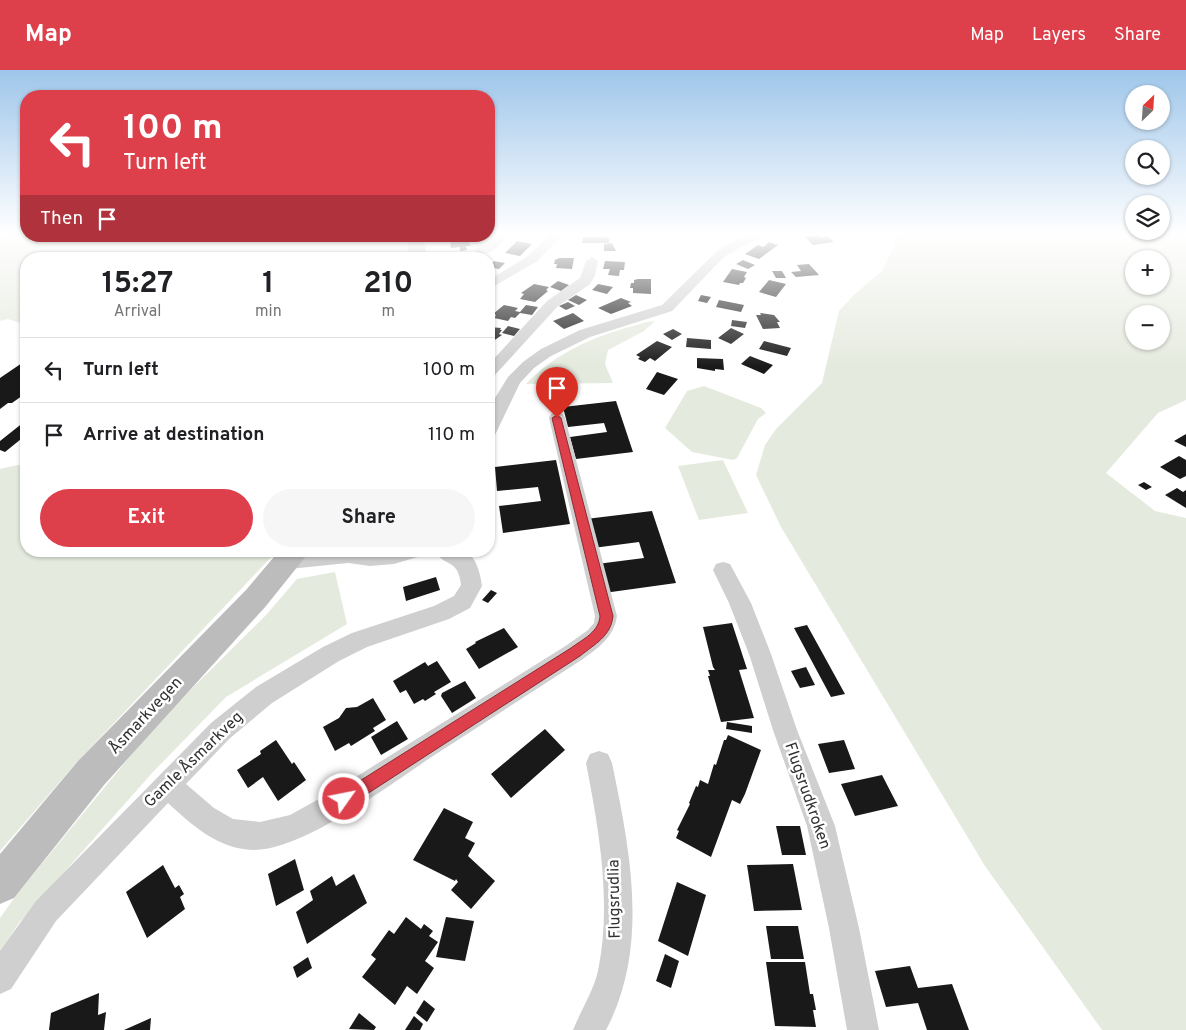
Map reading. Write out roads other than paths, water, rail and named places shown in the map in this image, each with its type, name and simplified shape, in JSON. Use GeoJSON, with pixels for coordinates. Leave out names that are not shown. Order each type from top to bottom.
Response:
{"type":"FeatureCollection","features":[{"type":"Feature","properties":{"kind":"main road","name":"Åsmarkvegen"},"geometry":{"type":"LineString","coordinates":[[0,884],[91,773],[256,598],[292,557]]}},
{"type":"Feature","properties":{"kind":"street"},"geometry":{"type":"LineString","coordinates":[[495,366],[552,304],[585,281],[588,277]]}},
{"type":"Feature","properties":{"kind":"street"},"geometry":{"type":"LineString","coordinates":[[495,414],[514,380],[543,356],[587,332],[668,308],[678,300],[698,277]]}},
{"type":"Feature","properties":{"kind":"street"},"geometry":{"type":"LineString","coordinates":[[168,784],[204,818],[230,832],[260,836],[295,827],[344,799],[575,652],[599,634],[606,625],[606,616],[557,418]]}},
{"type":"Feature","properties":{"kind":"street"},"geometry":{"type":"LineString","coordinates":[[366,557],[382,557]]}},
{"type":"Feature","properties":{"kind":"street","name":"Gamle Åsmarkveg"},"geometry":{"type":"LineString","coordinates":[[0,978],[46,911],[227,725],[264,695],[331,654],[360,640],[441,613],[462,602],[472,586],[470,572],[461,559],[457,557]]}},
{"type":"Feature","properties":{"kind":"street","name":"Flugsrudkroken"},"geometry":{"type":"LineString","coordinates":[[723,570],[740,603],[760,654],[785,730],[821,826],[844,928],[863,1030]]}},
{"type":"Feature","properties":{"kind":"street","name":"Flugsrudlia"},"geometry":{"type":"LineString","coordinates":[[589,1030],[597,1018],[614,971],[618,919],[613,841],[599,763]]}}]}
